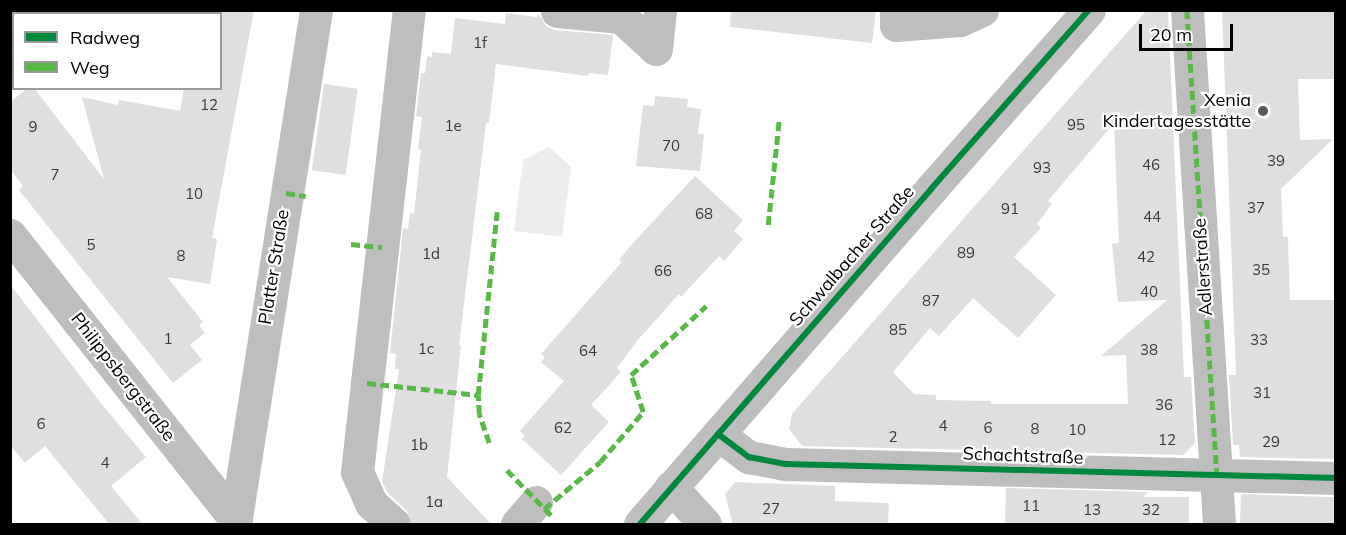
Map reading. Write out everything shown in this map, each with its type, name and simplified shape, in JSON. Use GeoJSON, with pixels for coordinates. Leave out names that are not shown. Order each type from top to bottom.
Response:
{"type":"FeatureCollection","features":[{"type":"Feature","properties":{"kind":"street","name":"Platter Straße"},"geometry":{"type":"LineString","coordinates":[[236,522],[316,10]]}},
{"type":"Feature","properties":{"kind":"street"},"geometry":{"type":"LineString","coordinates":[[394,525],[370,503],[357,472],[409,10]]}},
{"type":"Feature","properties":{"kind":"street"},"geometry":{"type":"LineString","coordinates":[[557,11],[618,14],[656,49],[660,10]]}},
{"type":"Feature","properties":{"kind":"street"},"geometry":{"type":"LineString","coordinates":[[896,10],[896,25],[960,20],[982,10]]}},
{"type":"Feature","properties":{"kind":"street","name":"Schwalbacher Straße"},"geometry":{"type":"LineString","coordinates":[[640,525],[1089,10]]}},
{"type":"Feature","properties":{"kind":"street","name":"Adlerstraße"},"geometry":{"type":"LineString","coordinates":[[1186,10],[1219,525]]}},
{"type":"Feature","properties":{"kind":"street","name":"Philippsbergstraße"},"geometry":{"type":"LineString","coordinates":[[10,235],[236,522]]}},
{"type":"Feature","properties":{"kind":"street","name":"Schachtstraße"},"geometry":{"type":"LineString","coordinates":[[718,434],[749,457],[786,464],[1335,478]]}},
{"type":"Feature","properties":{"kind":"street"},"geometry":{"type":"LineString","coordinates":[[671,487],[705,525]]}},
{"type":"Feature","properties":{"kind":"shaded area"},"geometry":{"type":"Polygon","coordinates":[[[549,147],[571,167],[562,237],[514,231],[523,160],[549,147]]]}},
{"type":"Feature","properties":{"kind":"building"},"geometry":{"type":"Polygon","coordinates":[[[220,10],[254,10],[212,238],[217,239],[210,284],[167,277],[203,322],[199,325],[205,333],[190,345],[202,360],[173,383],[19,190],[23,186],[10,169],[10,102],[25,90],[36,90],[104,179],[82,97],[118,105],[119,100],[180,111],[184,90],[222,90],[222,12],[220,10]]]}},
{"type":"Feature","properties":{"kind":"building"},"geometry":{"type":"Polygon","coordinates":[[[731,10],[876,10],[872,43],[730,27],[731,10]]]}},
{"type":"Feature","properties":{"kind":"building"},"geometry":{"type":"Polygon","coordinates":[[[1147,10],[1168,10],[1184,377],[1191,377],[1195,443],[1183,455],[802,446],[789,429],[792,414],[1147,10]],[[1114,123],[1048,201],[1052,204],[1037,224],[1041,228],[1014,257],[1056,295],[1018,338],[973,298],[939,336],[930,328],[893,372],[914,394],[936,395],[936,400],[991,401],[991,404],[1128,404],[1126,355],[1101,356],[1167,300],[1118,302],[1112,244],[1119,243],[1114,123]]]}},
{"type":"Feature","properties":{"kind":"building"},"geometry":{"type":"Polygon","coordinates":[[[1222,10],[1335,10],[1335,79],[1298,79],[1300,140],[1333,139],[1281,189],[1283,237],[1288,237],[1290,300],[1335,300],[1335,459],[1240,457],[1239,445],[1233,445],[1229,375],[1236,375],[1222,10]]]}},
{"type":"Feature","properties":{"kind":"building"},"geometry":{"type":"Polygon","coordinates":[[[506,13],[537,17],[539,14],[546,26],[555,30],[613,35],[608,75],[589,73],[588,76],[496,64],[489,123],[486,123],[459,345],[461,345],[447,477],[492,525],[412,525],[407,511],[388,493],[382,482],[399,369],[395,369],[396,354],[390,353],[403,228],[408,229],[410,213],[414,214],[421,150],[418,149],[422,117],[416,116],[421,73],[425,73],[427,56],[432,57],[432,52],[451,54],[455,18],[505,24],[506,13]]]}},
{"type":"Feature","properties":{"kind":"building"},"geometry":{"type":"Polygon","coordinates":[[[324,84],[358,89],[346,175],[312,170],[324,84]]]}},
{"type":"Feature","properties":{"kind":"building"},"geometry":{"type":"Polygon","coordinates":[[[655,96],[688,99],[687,107],[701,109],[698,134],[704,134],[700,171],[636,166],[643,105],[654,106],[655,96]]]}},
{"type":"Feature","properties":{"kind":"building"},"geometry":{"type":"Polygon","coordinates":[[[695,176],[743,220],[734,231],[743,239],[724,261],[719,256],[681,297],[679,294],[637,341],[617,368],[621,372],[591,405],[609,422],[561,475],[522,439],[525,436],[520,431],[564,381],[541,362],[545,357],[541,354],[622,262],[619,260],[633,243],[695,176]]]}},
{"type":"Feature","properties":{"kind":"building"},"geometry":{"type":"Polygon","coordinates":[[[10,284],[100,402],[146,457],[111,486],[143,525],[110,525],[45,446],[25,463],[10,445],[10,284]]]}},
{"type":"Feature","properties":{"kind":"building"},"geometry":{"type":"Polygon","coordinates":[[[735,482],[835,486],[835,501],[889,503],[888,525],[733,525],[725,494],[735,482]]]}},
{"type":"Feature","properties":{"kind":"building"},"geometry":{"type":"Polygon","coordinates":[[[1006,488],[1148,492],[1143,497],[1189,497],[1189,525],[1005,525],[1006,488]]]}},
{"type":"Feature","properties":{"kind":"building"},"geometry":{"type":"Polygon","coordinates":[[[1241,494],[1335,497],[1334,524],[1240,524],[1241,494]]]}},
{"type":"Feature","properties":{"kind":"marked path"},"geometry":{"type":"LineString","coordinates":[[1187,10],[1217,476],[1221,476]]}},
{"type":"Feature","properties":{"kind":"marked path"},"geometry":{"type":"LineString","coordinates":[[768,225],[779,121]]}},
{"type":"Feature","properties":{"kind":"marked path"},"geometry":{"type":"LineString","coordinates":[[286,193],[306,196]]}},
{"type":"Feature","properties":{"kind":"marked path"},"geometry":{"type":"LineString","coordinates":[[489,443],[479,414],[478,395],[497,212]]}},
{"type":"Feature","properties":{"kind":"marked path"},"geometry":{"type":"LineString","coordinates":[[351,244],[382,247]]}},
{"type":"Feature","properties":{"kind":"marked path"},"geometry":{"type":"LineString","coordinates":[[544,509],[600,462],[643,412],[631,375],[706,306]]}},
{"type":"Feature","properties":{"kind":"marked path"},"geometry":{"type":"LineString","coordinates":[[367,383],[478,395]]}},
{"type":"Feature","properties":{"kind":"marked path"},"geometry":{"type":"LineString","coordinates":[[507,470],[554,518]]}},
{"type":"Feature","properties":{"kind":"cycle path"},"geometry":{"type":"LineString","coordinates":[[640,524],[1089,10]]}},
{"type":"Feature","properties":{"kind":"cycle path"},"geometry":{"type":"LineString","coordinates":[[718,434],[749,457],[786,464],[1336,478]]}},
{"type":"Feature","properties":{"kind":"place","name":"Xenia Kindertagesstätte"},"geometry":{"type":"Point","coordinates":[1263,111]}}]}
